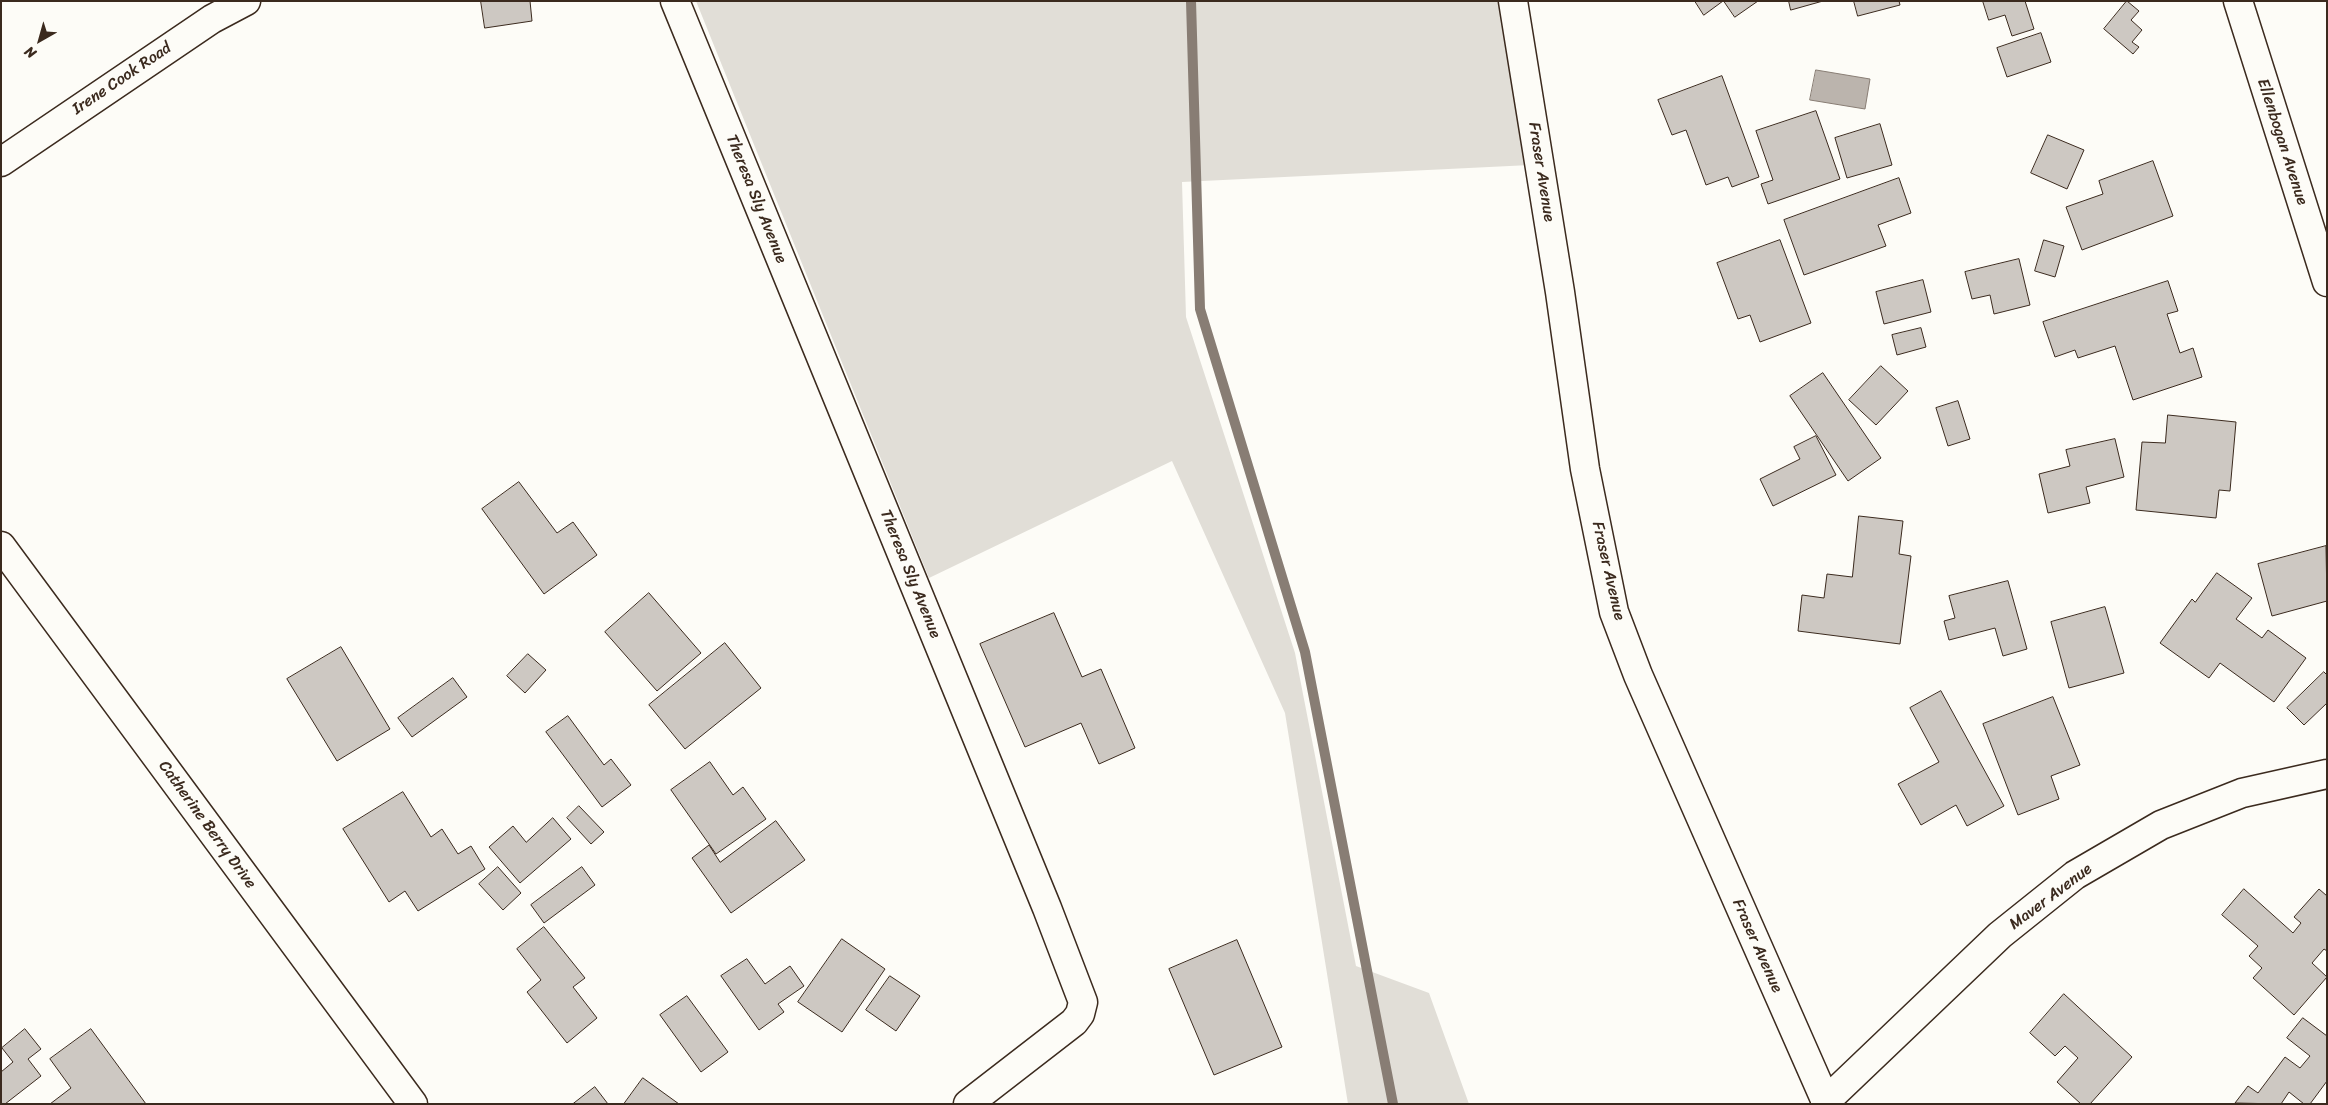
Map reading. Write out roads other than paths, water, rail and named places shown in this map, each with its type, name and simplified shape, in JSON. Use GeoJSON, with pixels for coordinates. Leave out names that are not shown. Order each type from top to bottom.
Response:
{"type":"FeatureCollection","features":[{"type":"Feature","properties":{"kind":"street","name":"Irene Cook Road"},"geometry":{"type":"LineString","coordinates":[[1,162],[212,20],[246,1]]}},
{"type":"Feature","properties":{"kind":"street","name":"Theresa Sly Avenue"},"geometry":{"type":"LineString","coordinates":[[675,1],[1047,908],[1083,1002],[1080,1014],[1074,1022],[968,1104]]}},
{"type":"Feature","properties":{"kind":"street","name":"Fraser Avenue"},"geometry":{"type":"LineString","coordinates":[[1513,1],[1560,292],[1585,469],[1614,612],[1645,691],[1826,1103]]}},
{"type":"Feature","properties":{"kind":"street","name":"Ellenbogan Avenue"},"geometry":{"type":"LineString","coordinates":[[2238,1],[2327,282]]}},
{"type":"Feature","properties":{"kind":"street","name":"Catherine Berry Drive"},"geometry":{"type":"LineString","coordinates":[[1,546],[413,1104]]}},
{"type":"Feature","properties":{"kind":"street","name":"Maver Avenue"},"geometry":{"type":"LineString","coordinates":[[1826,1103],[2000,935],[2075,875],[2170,822],[2242,793],[2327,774]]}},
{"type":"Feature","properties":{"kind":"waterway"},"geometry":{"type":"LineString","coordinates":[[1191,1],[1200,309],[1305,652],[1393,1104]]}}]}
